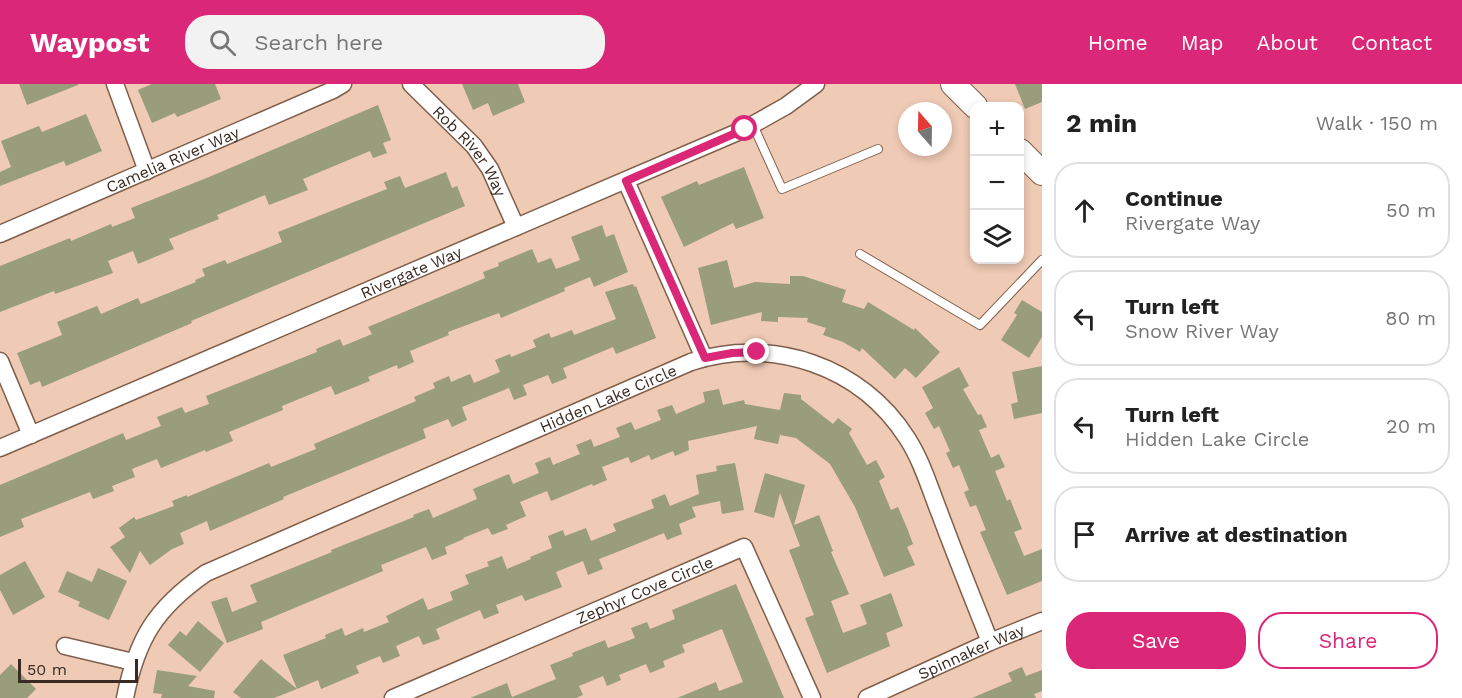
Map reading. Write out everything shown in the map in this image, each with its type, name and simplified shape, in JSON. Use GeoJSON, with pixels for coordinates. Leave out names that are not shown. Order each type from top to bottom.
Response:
{"type":"FeatureCollection","features":[{"type":"Feature","properties":{"kind":"street"},"geometry":{"type":"LineString","coordinates":[[115,84],[147,171]]}},
{"type":"Feature","properties":{"kind":"street","name":"Camelia River Way"},"geometry":{"type":"LineString","coordinates":[[0,234],[343,84]]}},
{"type":"Feature","properties":{"kind":"street","name":"Rob River Way"},"geometry":{"type":"LineString","coordinates":[[411,84],[474,146],[490,169],[516,227]]}},
{"type":"Feature","properties":{"kind":"street","name":"Rivergate Way"},"geometry":{"type":"LineString","coordinates":[[0,448],[753,125],[786,106],[816,84]]}},
{"type":"Feature","properties":{"kind":"street"},"geometry":{"type":"LineString","coordinates":[[953,84],[971,102]]}},
{"type":"Feature","properties":{"kind":"street"},"geometry":{"type":"LineString","coordinates":[[626,181],[705,358]]}},
{"type":"Feature","properties":{"kind":"street","name":"Hidden Lake Circle"},"geometry":{"type":"LineString","coordinates":[[125,698],[133,662],[151,625],[166,605],[185,587],[206,573],[705,358],[732,353],[779,354],[828,368],[853,382],[874,398],[895,421],[917,456],[990,642]]}},
{"type":"Feature","properties":{"kind":"street"},"geometry":{"type":"LineString","coordinates":[[0,361],[31,435]]}},
{"type":"Feature","properties":{"kind":"street","name":"Zephyr Cove Circle"},"geometry":{"type":"LineString","coordinates":[[393,698],[744,547],[812,698]]}},
{"type":"Feature","properties":{"kind":"street","name":"Spinnaker Way"},"geometry":{"type":"LineString","coordinates":[[867,698],[1042,621]]}},
{"type":"Feature","properties":{"kind":"street"},"geometry":{"type":"LineString","coordinates":[[65,646],[133,662]]}},
{"type":"Feature","properties":{"kind":"lane"},"geometry":{"type":"LineString","coordinates":[[753,125],[782,189],[878,149]]}},
{"type":"Feature","properties":{"kind":"lane"},"geometry":{"type":"LineString","coordinates":[[860,254],[980,325],[1042,260]]}},
{"type":"Feature","properties":{"kind":"building"},"geometry":{"type":"Polygon","coordinates":[[[19,84],[78,84],[78,85],[27,105],[19,84]]]}},
{"type":"Feature","properties":{"kind":"building"},"geometry":{"type":"Polygon","coordinates":[[[152,84],[215,84],[221,99],[177,117],[175,113],[152,123],[138,90],[152,84]]]}},
{"type":"Feature","properties":{"kind":"building"},"geometry":{"type":"Polygon","coordinates":[[[462,84],[518,84],[525,102],[493,116],[488,103],[473,110],[462,84]]]}},
{"type":"Feature","properties":{"kind":"building"},"geometry":{"type":"Polygon","coordinates":[[[1015,84],[1042,84],[1042,102],[1025,109],[1015,84]]]}},
{"type":"Feature","properties":{"kind":"building"},"geometry":{"type":"Polygon","coordinates":[[[378,105],[391,140],[383,143],[387,153],[373,158],[370,151],[303,179],[308,190],[269,205],[265,195],[217,215],[219,219],[169,239],[174,249],[138,264],[133,251],[108,261],[113,273],[55,294],[54,291],[0,312],[0,266],[70,238],[71,241],[111,224],[112,227],[135,218],[131,208],[378,105]]]}},
{"type":"Feature","properties":{"kind":"building"},"geometry":{"type":"Polygon","coordinates":[[[86,114],[102,151],[66,166],[64,161],[0,186],[0,172],[11,167],[1,141],[39,126],[42,132],[86,114]]]}},
{"type":"Feature","properties":{"kind":"building"},"geometry":{"type":"Polygon","coordinates":[[[744,167],[764,218],[736,229],[733,223],[684,247],[661,197],[697,181],[699,185],[744,167]]]}},
{"type":"Feature","properties":{"kind":"building"},"geometry":{"type":"Polygon","coordinates":[[[446,172],[452,188],[457,186],[465,206],[191,321],[192,323],[42,387],[40,381],[30,385],[17,353],[62,335],[57,322],[97,306],[101,314],[138,298],[141,304],[196,282],[195,280],[205,276],[202,269],[225,260],[227,264],[282,242],[278,232],[387,189],[384,182],[400,176],[405,188],[446,172]]]}},
{"type":"Feature","properties":{"kind":"building"},"geometry":{"type":"Polygon","coordinates":[[[602,225],[606,237],[614,234],[628,272],[594,287],[590,277],[564,288],[565,291],[501,318],[499,313],[448,332],[449,335],[410,351],[414,362],[398,369],[397,365],[368,377],[370,381],[335,395],[331,386],[282,406],[283,410],[229,432],[233,441],[206,452],[205,450],[161,468],[157,459],[132,469],[135,477],[112,486],[114,491],[93,499],[90,492],[21,519],[24,527],[0,537],[0,485],[123,433],[126,440],[161,426],[157,417],[182,407],[185,413],[209,404],[206,396],[317,352],[316,349],[340,339],[343,346],[372,334],[368,327],[485,278],[483,272],[532,249],[538,263],[551,258],[556,269],[580,260],[571,237],[602,225]]]}},
{"type":"Feature","properties":{"kind":"building"},"geometry":{"type":"Polygon","coordinates":[[[727,260],[734,288],[755,282],[790,284],[790,276],[803,276],[846,290],[842,302],[864,309],[868,302],[914,330],[915,328],[940,352],[916,378],[905,368],[895,379],[862,348],[860,352],[843,342],[823,335],[826,328],[807,322],[808,318],[778,317],[778,322],[761,321],[762,312],[711,325],[698,268],[727,260]]]}},
{"type":"Feature","properties":{"kind":"building"},"geometry":{"type":"Polygon","coordinates":[[[633,284],[634,287],[636,286],[656,338],[616,354],[613,347],[563,368],[567,378],[552,384],[548,375],[523,385],[527,395],[514,400],[509,388],[462,407],[467,420],[452,427],[448,419],[423,429],[426,438],[283,497],[284,499],[210,531],[207,521],[180,533],[184,544],[172,549],[150,565],[140,551],[130,573],[110,547],[125,537],[119,528],[134,517],[136,520],[174,506],[172,501],[269,463],[271,467],[316,449],[314,444],[416,401],[414,397],[435,388],[433,383],[449,376],[451,382],[470,374],[474,383],[500,372],[495,360],[510,354],[511,357],[536,347],[533,340],[549,333],[551,338],[572,330],[574,335],[616,319],[605,292],[633,284]]]}},
{"type":"Feature","properties":{"kind":"building"},"geometry":{"type":"Polygon","coordinates":[[[1022,300],[1042,312],[1042,337],[1029,358],[1001,340],[1017,315],[1014,313],[1022,300]]]}},
{"type":"Feature","properties":{"kind":"building"},"geometry":{"type":"Polygon","coordinates":[[[1042,366],[1042,413],[1014,419],[1011,404],[1018,402],[1012,372],[1042,366]]]}},
{"type":"Feature","properties":{"kind":"building"},"geometry":{"type":"Polygon","coordinates":[[[959,367],[969,386],[963,389],[978,415],[981,414],[987,427],[979,430],[991,458],[999,454],[1005,467],[995,471],[1022,529],[1014,532],[1024,556],[1042,549],[1042,581],[1007,595],[980,532],[986,530],[976,505],[970,507],[964,492],[969,490],[959,465],[953,468],[946,453],[950,451],[939,426],[934,429],[925,413],[933,408],[922,387],[959,367]]]}},
{"type":"Feature","properties":{"kind":"building"},"geometry":{"type":"Polygon","coordinates":[[[719,389],[723,405],[744,400],[745,404],[780,410],[784,393],[801,395],[801,399],[833,424],[838,418],[852,429],[849,433],[867,465],[876,460],[885,477],[879,481],[891,510],[898,507],[907,528],[913,544],[907,547],[915,565],[884,577],[855,507],[830,464],[796,438],[780,435],[778,444],[754,439],[757,426],[688,441],[689,450],[675,456],[673,451],[651,460],[649,455],[631,463],[628,457],[602,467],[607,480],[593,486],[592,484],[551,501],[547,491],[520,502],[526,516],[506,525],[508,529],[492,535],[488,528],[463,538],[445,547],[447,554],[432,560],[426,547],[381,565],[383,571],[261,622],[263,629],[227,643],[211,602],[227,597],[232,612],[257,602],[250,585],[429,509],[433,518],[477,499],[473,489],[509,474],[513,484],[539,473],[535,463],[550,457],[553,465],[580,454],[576,445],[591,439],[594,447],[620,437],[616,428],[631,422],[635,430],[661,420],[657,410],[672,405],[676,414],[705,402],[703,392],[719,389]]]}},
{"type":"Feature","properties":{"kind":"building"},"geometry":{"type":"Polygon","coordinates":[[[735,463],[744,510],[722,514],[720,501],[692,507],[696,517],[679,524],[682,534],[667,540],[664,533],[599,559],[603,569],[588,575],[583,561],[556,572],[562,587],[525,601],[522,595],[496,605],[499,613],[484,619],[480,610],[454,621],[436,629],[440,639],[423,645],[419,636],[396,646],[400,656],[383,663],[380,656],[356,666],[359,673],[321,689],[318,680],[297,689],[283,655],[326,638],[325,635],[342,628],[345,636],[363,628],[364,632],[389,622],[386,616],[423,598],[428,610],[453,600],[450,592],[469,584],[465,575],[489,566],[487,562],[502,556],[507,569],[531,559],[530,557],[552,548],[548,536],[563,530],[565,536],[586,528],[591,541],[616,531],[613,524],[654,508],[651,500],[665,494],[670,506],[699,494],[696,475],[717,471],[716,466],[735,463]]]}},
{"type":"Feature","properties":{"kind":"building"},"geometry":{"type":"Polygon","coordinates":[[[765,473],[805,485],[794,525],[819,515],[833,551],[831,552],[849,594],[831,601],[843,633],[867,624],[860,605],[891,593],[903,626],[886,633],[890,646],[827,673],[805,618],[814,615],[789,550],[800,546],[780,493],[774,518],[754,512],[765,473]]]}},
{"type":"Feature","properties":{"kind":"building"},"geometry":{"type":"Polygon","coordinates":[[[25,561],[45,597],[13,615],[0,590],[0,575],[25,561]]]}},
{"type":"Feature","properties":{"kind":"building"},"geometry":{"type":"Polygon","coordinates":[[[98,568],[127,581],[109,620],[78,606],[80,602],[58,592],[67,571],[92,582],[98,568]]]}},
{"type":"Feature","properties":{"kind":"building"},"geometry":{"type":"Polygon","coordinates":[[[736,584],[784,698],[677,698],[716,682],[719,691],[743,682],[722,629],[682,645],[685,652],[663,661],[665,667],[650,673],[646,664],[619,675],[621,680],[607,686],[603,676],[579,686],[583,695],[576,698],[470,698],[507,683],[512,697],[556,679],[550,665],[573,656],[572,653],[605,640],[608,648],[635,638],[631,628],[647,622],[650,629],[675,619],[672,610],[736,584]]]}},
{"type":"Feature","properties":{"kind":"building"},"geometry":{"type":"Polygon","coordinates":[[[198,621],[224,643],[200,672],[168,645],[180,631],[186,636],[198,621]]]}},
{"type":"Feature","properties":{"kind":"building"},"geometry":{"type":"Polygon","coordinates":[[[261,659],[297,689],[274,698],[241,698],[233,692],[261,659]]]}},
{"type":"Feature","properties":{"kind":"building"},"geometry":{"type":"Polygon","coordinates":[[[11,664],[36,689],[27,698],[0,698],[0,675],[11,664]]]}},
{"type":"Feature","properties":{"kind":"building"},"geometry":{"type":"Polygon","coordinates":[[[1022,667],[1026,676],[1042,670],[1042,691],[1034,694],[1036,698],[972,698],[1012,681],[1008,673],[1022,667]]]}},
{"type":"Feature","properties":{"kind":"building"},"geometry":{"type":"Polygon","coordinates":[[[157,670],[197,676],[188,686],[215,691],[214,698],[161,698],[162,694],[153,693],[157,670]]]}},
{"type":"Feature","properties":{"kind":"route"},"geometry":{"type":"LineString","coordinates":[[745,129],[626,181],[705,358],[732,353],[757,352]]}}]}
